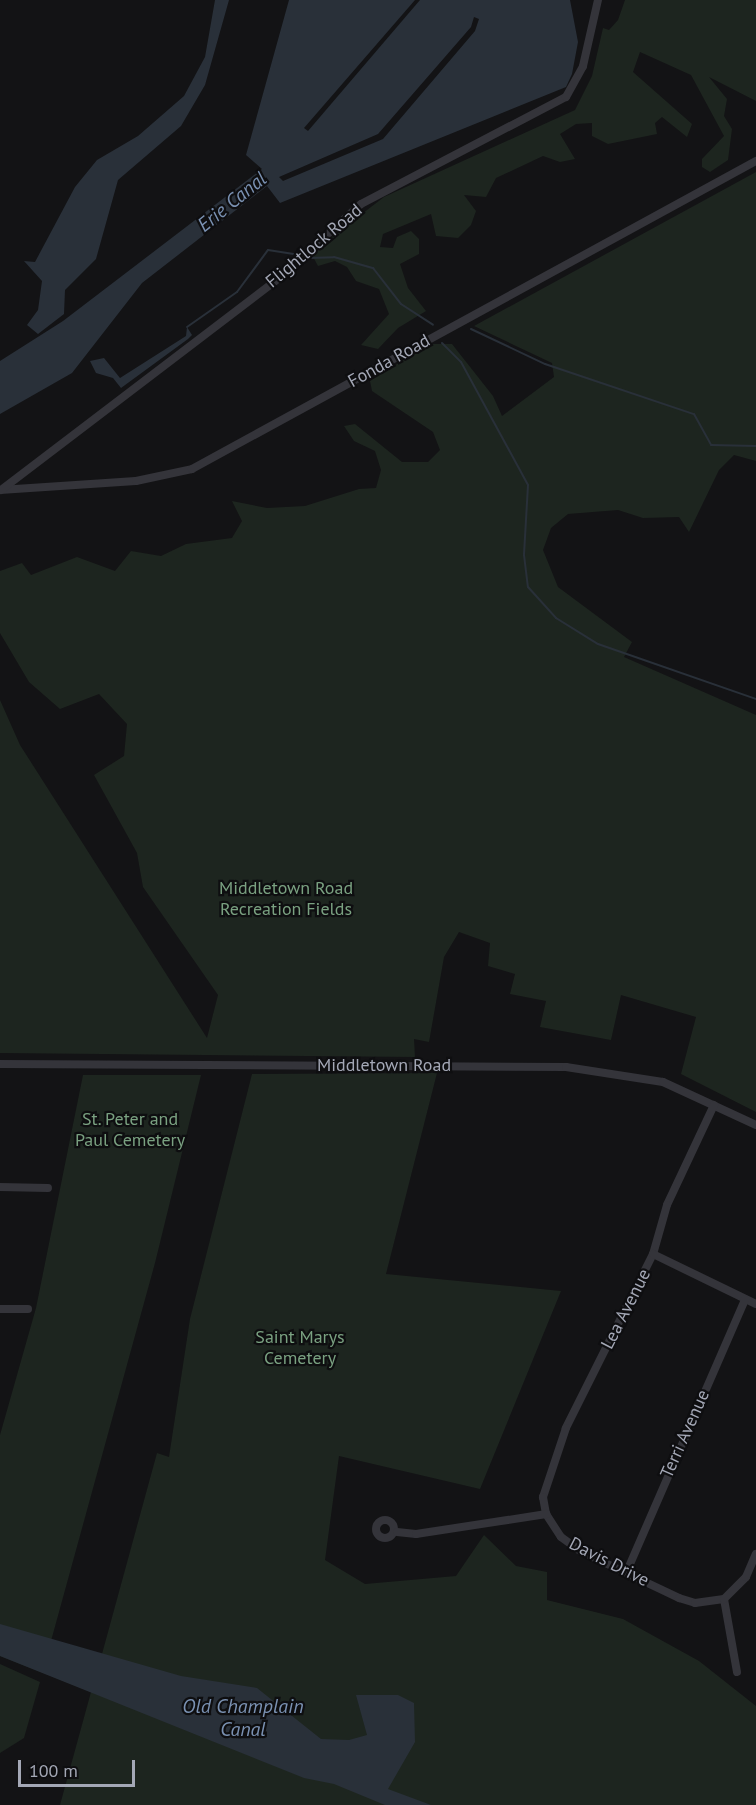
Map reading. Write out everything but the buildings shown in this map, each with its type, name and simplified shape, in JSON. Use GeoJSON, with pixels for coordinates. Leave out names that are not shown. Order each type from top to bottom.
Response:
{"type":"FeatureCollection","features":[{"type":"Feature","properties":{"kind":"street","name":"Flightlock Road"},"geometry":{"type":"LineString","coordinates":[[0,490],[275,281],[362,204],[566,97],[583,66],[598,0]]}},
{"type":"Feature","properties":{"kind":"street","name":"Fonda Road"},"geometry":{"type":"LineString","coordinates":[[0,490],[136,481],[192,469],[756,161]]}},
{"type":"Feature","properties":{"kind":"street","name":"Middletown Road"},"geometry":{"type":"LineString","coordinates":[[0,1064],[566,1067],[641,1076],[714,1105],[756,1125]]}},
{"type":"Feature","properties":{"kind":"street","name":"Lea Avenue"},"geometry":{"type":"LineString","coordinates":[[546,1514],[544,1485],[558,1446],[653,1254],[667,1205],[714,1105]]}},
{"type":"Feature","properties":{"kind":"street"},"geometry":{"type":"LineString","coordinates":[[0,1187],[48,1188]]}},
{"type":"Feature","properties":{"kind":"street"},"geometry":{"type":"LineString","coordinates":[[653,1254],[756,1304]]}},
{"type":"Feature","properties":{"kind":"street","name":"Terri Avenue"},"geometry":{"type":"LineString","coordinates":[[627,1571],[745,1299]]}},
{"type":"Feature","properties":{"kind":"street"},"geometry":{"type":"LineString","coordinates":[[0,1309],[28,1309]]}},
{"type":"Feature","properties":{"kind":"street"},"geometry":{"type":"LineString","coordinates":[[397,1532],[416,1534],[546,1514]]}},
{"type":"Feature","properties":{"kind":"street","name":"Davis Drive"},"geometry":{"type":"LineString","coordinates":[[546,1514],[561,1537],[580,1551],[695,1603],[724,1599]]}},
{"type":"Feature","properties":{"kind":"street"},"geometry":{"type":"LineString","coordinates":[[737,1672],[724,1599],[746,1577],[756,1554]]}},
{"type":"Feature","properties":{"kind":"green space"},"geometry":{"type":"Polygon","coordinates":[[[625,0],[756,0],[756,101],[709,77],[727,99],[724,116],[732,129],[728,160],[710,172],[702,167],[702,159],[724,136],[691,75],[640,52],[633,72],[692,124],[687,137],[662,117],[655,123],[657,134],[608,144],[592,136],[592,123],[576,124],[560,134],[575,159],[560,162],[543,156],[496,178],[486,197],[464,195],[476,211],[471,225],[458,238],[436,236],[431,214],[383,234],[380,247],[393,248],[397,237],[411,231],[419,239],[419,254],[400,264],[408,288],[426,311],[398,328],[378,349],[361,345],[389,314],[379,289],[356,281],[347,267],[335,261],[318,266],[311,253],[384,197],[575,110],[592,76],[603,28],[609,30],[618,20],[625,0]]]}},
{"type":"Feature","properties":{"kind":"green space","name":"Middletown Road Recreation Fields"},"geometry":{"type":"Polygon","coordinates":[[[756,172],[756,461],[734,455],[719,470],[689,532],[679,517],[643,518],[618,510],[568,514],[551,528],[543,550],[558,587],[632,642],[624,657],[756,715],[756,1112],[681,1074],[696,1017],[621,995],[611,1040],[540,1027],[546,1001],[510,994],[515,974],[488,966],[490,943],[459,932],[444,957],[429,1042],[414,1039],[415,1057],[0,1053],[0,700],[20,745],[207,1038],[218,995],[143,887],[137,853],[94,775],[124,756],[127,724],[99,694],[60,709],[29,682],[0,633],[0,571],[22,563],[31,575],[77,557],[115,571],[131,551],[161,556],[186,544],[232,538],[242,521],[232,501],[267,508],[305,506],[359,489],[376,488],[381,470],[375,451],[354,441],[344,426],[355,424],[402,462],[428,462],[440,450],[433,432],[372,391],[370,381],[429,344],[452,344],[493,396],[502,416],[554,377],[552,363],[474,326],[756,172]]]}},
{"type":"Feature","properties":{"kind":"green space"},"geometry":{"type":"Polygon","coordinates":[[[437,1073],[386,1274],[561,1291],[480,1489],[339,1456],[325,1560],[365,1584],[456,1576],[484,1535],[516,1566],[547,1572],[547,1600],[623,1619],[699,1661],[756,1706],[756,1805],[60,1805],[91,1692],[0,1656],[0,1435],[36,1308],[83,1075],[201,1075],[155,1263],[51,1641],[102,1654],[157,1453],[169,1457],[190,1319],[252,1074],[437,1073]]]}},
{"type":"Feature","properties":{"kind":"green space"},"geometry":{"type":"Polygon","coordinates":[[[0,1664],[40,1682],[24,1738],[0,1753],[0,1664]]]}},
{"type":"Feature","properties":{"kind":"water"},"geometry":{"type":"Polygon","coordinates":[[[215,0],[229,0],[205,85],[181,126],[118,180],[96,259],[65,290],[64,314],[38,334],[27,325],[38,310],[42,281],[24,261],[35,262],[75,187],[97,160],[138,136],[184,96],[205,57],[215,0]]]}},
{"type":"Feature","properties":{"kind":"water","name":"Erie Canal"},"geometry":{"type":"Polygon","coordinates":[[[289,0],[570,0],[578,42],[572,74],[566,87],[280,203],[267,186],[142,283],[72,373],[0,414],[0,361],[63,321],[262,169],[246,155],[289,0]]]}},
{"type":"Feature","properties":{"kind":"water"},"geometry":{"type":"Polygon","coordinates":[[[187,327],[192,335],[188,339],[121,388],[113,378],[96,373],[90,361],[104,358],[120,378],[186,336],[187,327]]]}},
{"type":"Feature","properties":{"kind":"water","name":"Old Champlain Canal"},"geometry":{"type":"Polygon","coordinates":[[[0,1624],[181,1676],[257,1688],[321,1739],[349,1740],[367,1735],[356,1695],[398,1695],[414,1703],[415,1742],[388,1789],[431,1805],[385,1805],[334,1784],[304,1778],[0,1656],[0,1624]]]}},
{"type":"Feature","properties":{"kind":"pier"},"geometry":{"type":"Polygon","coordinates":[[[415,0],[420,0],[308,131],[304,128],[415,0]]]}},
{"type":"Feature","properties":{"kind":"pier"},"geometry":{"type":"Polygon","coordinates":[[[474,17],[479,19],[475,31],[383,139],[283,181],[279,177],[378,134],[471,27],[474,17]]]}},
{"type":"Feature","properties":{"kind":"waterway"},"geometry":{"type":"LineString","coordinates":[[187,327],[237,292],[268,250],[294,254]]}},
{"type":"Feature","properties":{"kind":"waterway"},"geometry":{"type":"LineString","coordinates":[[309,258],[334,257],[373,268],[401,304],[433,325]]}},
{"type":"Feature","properties":{"kind":"waterway"},"geometry":{"type":"LineString","coordinates":[[471,329],[545,364],[694,414],[711,445],[756,446]]}},
{"type":"Feature","properties":{"kind":"waterway"},"geometry":{"type":"LineString","coordinates":[[442,343],[461,362],[528,485],[524,555],[528,587],[556,618],[598,644],[756,699]]}},
{"type":"Feature","properties":{"kind":"park label","name":"St. Peter and Paul Cemetery"},"geometry":{"type":"Point","coordinates":[130,1130]}},
{"type":"Feature","properties":{"kind":"park label","name":"Saint Marys Cemetery"},"geometry":{"type":"Point","coordinates":[300,1348]}}]}
